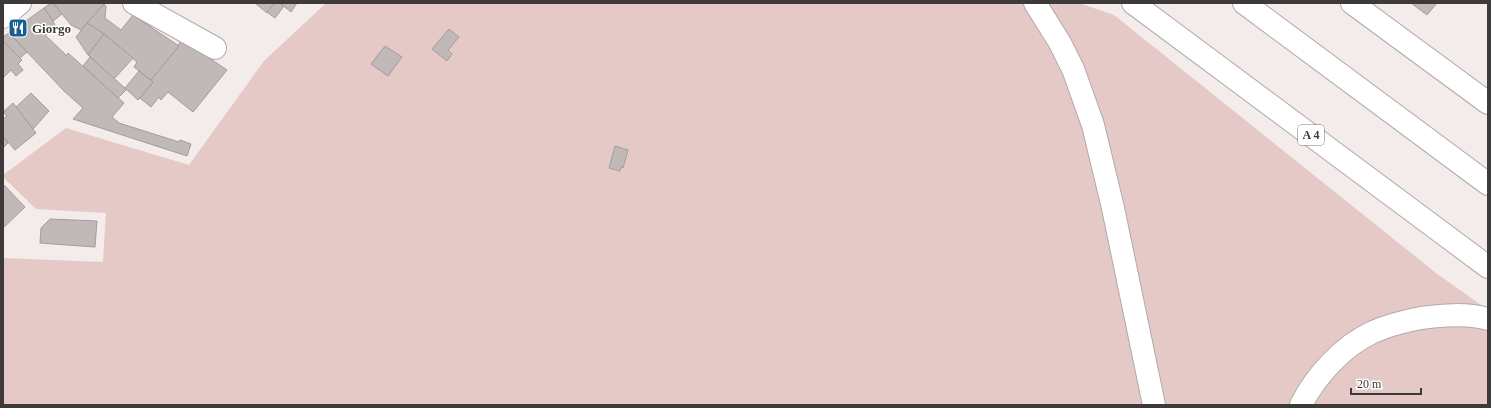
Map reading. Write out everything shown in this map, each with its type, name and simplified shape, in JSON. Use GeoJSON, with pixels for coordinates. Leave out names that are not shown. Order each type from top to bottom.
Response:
{"type":"FeatureCollection","features":[{"type":"Feature","properties":{"kind":"main road"},"geometry":{"type":"LineString","coordinates":[[3,17],[20,3]]}},
{"type":"Feature","properties":{"kind":"main road"},"geometry":{"type":"LineString","coordinates":[[134,3],[215,48]]}},
{"type":"Feature","properties":{"kind":"main road"},"geometry":{"type":"LineString","coordinates":[[1035,3],[1060,43],[1070,63],[1093,125],[1114,208],[1154,405]]}},
{"type":"Feature","properties":{"kind":"main road","name":"A 4"},"geometry":{"type":"LineString","coordinates":[[1133,3],[1488,267]]}},
{"type":"Feature","properties":{"kind":"main road"},"geometry":{"type":"LineString","coordinates":[[1244,3],[1488,184]]}},
{"type":"Feature","properties":{"kind":"main road"},"geometry":{"type":"LineString","coordinates":[[1352,3],[1488,103]]}},
{"type":"Feature","properties":{"kind":"main road"},"geometry":{"type":"LineString","coordinates":[[1301,405],[1311,387],[1332,362],[1345,350],[1373,332],[1404,321],[1431,317],[1463,315],[1479,316],[1488,319]]}},
{"type":"Feature","properties":{"kind":"shaded area"},"geometry":{"type":"Polygon","coordinates":[[[326,3],[1079,3],[1114,15],[1436,273],[1488,310],[1488,405],[3,405],[3,258],[103,262],[106,213],[36,209],[3,177],[3,175],[66,128],[189,165],[264,61],[326,3]]]}},
{"type":"Feature","properties":{"kind":"building"},"geometry":{"type":"Polygon","coordinates":[[[53,3],[62,14],[53,21],[44,8],[53,3]]]}},
{"type":"Feature","properties":{"kind":"building"},"geometry":{"type":"Polygon","coordinates":[[[53,3],[104,4],[81,30],[71,25],[53,3]]]}},
{"type":"Feature","properties":{"kind":"building"},"geometry":{"type":"Polygon","coordinates":[[[255,3],[275,3],[267,13],[255,3]]]}},
{"type":"Feature","properties":{"kind":"building"},"geometry":{"type":"Polygon","coordinates":[[[275,3],[280,3],[284,6],[275,18],[267,12],[275,3]]]}},
{"type":"Feature","properties":{"kind":"building"},"geometry":{"type":"Polygon","coordinates":[[[280,3],[297,3],[291,12],[280,3]]]}},
{"type":"Feature","properties":{"kind":"building"},"geometry":{"type":"Polygon","coordinates":[[[1411,3],[1437,3],[1427,15],[1411,3]]]}},
{"type":"Feature","properties":{"kind":"building"},"geometry":{"type":"Polygon","coordinates":[[[104,4],[106,6],[105,18],[121,30],[133,15],[179,46],[151,80],[134,67],[137,62],[104,34],[87,23],[104,4]]]}},
{"type":"Feature","properties":{"kind":"building"},"geometry":{"type":"Polygon","coordinates":[[[44,8],[57,30],[45,35],[66,56],[68,53],[124,103],[112,117],[119,123],[179,142],[180,140],[191,144],[187,156],[73,119],[83,108],[65,92],[9,33],[44,8]]]}},
{"type":"Feature","properties":{"kind":"building"},"geometry":{"type":"Polygon","coordinates":[[[87,23],[104,34],[88,55],[76,37],[87,23]]]}},
{"type":"Feature","properties":{"kind":"building"},"geometry":{"type":"Polygon","coordinates":[[[449,29],[459,37],[448,50],[452,54],[447,61],[432,49],[449,29]]]}},
{"type":"Feature","properties":{"kind":"building"},"geometry":{"type":"Polygon","coordinates":[[[9,33],[27,52],[20,58],[3,41],[3,37],[9,33]]]}},
{"type":"Feature","properties":{"kind":"building"},"geometry":{"type":"Polygon","coordinates":[[[104,34],[133,58],[114,79],[88,55],[104,34]]]}},
{"type":"Feature","properties":{"kind":"building"},"geometry":{"type":"Polygon","coordinates":[[[182,40],[227,70],[193,112],[168,92],[161,100],[159,97],[151,107],[140,98],[153,82],[151,80],[179,46],[178,45],[182,40]]]}},
{"type":"Feature","properties":{"kind":"building"},"geometry":{"type":"Polygon","coordinates":[[[3,41],[22,60],[18,64],[23,70],[16,76],[11,70],[3,78],[3,41]]]}},
{"type":"Feature","properties":{"kind":"building"},"geometry":{"type":"Polygon","coordinates":[[[385,46],[402,57],[388,76],[371,64],[385,46]]]}},
{"type":"Feature","properties":{"kind":"building"},"geometry":{"type":"Polygon","coordinates":[[[90,57],[125,88],[126,90],[118,98],[83,66],[90,57]]]}},
{"type":"Feature","properties":{"kind":"building"},"geometry":{"type":"Polygon","coordinates":[[[139,71],[153,82],[138,100],[125,88],[139,71]]]}},
{"type":"Feature","properties":{"kind":"building"},"geometry":{"type":"Polygon","coordinates":[[[31,93],[49,111],[33,129],[16,107],[31,93]]]}},
{"type":"Feature","properties":{"kind":"building"},"geometry":{"type":"Polygon","coordinates":[[[13,103],[36,133],[15,150],[3,136],[3,119],[7,116],[3,112],[13,103]]]}},
{"type":"Feature","properties":{"kind":"building"},"geometry":{"type":"Polygon","coordinates":[[[3,137],[8,143],[3,148],[3,137]]]}},
{"type":"Feature","properties":{"kind":"building"},"geometry":{"type":"Polygon","coordinates":[[[615,146],[628,150],[623,168],[621,167],[620,171],[609,168],[615,146]]]}},
{"type":"Feature","properties":{"kind":"building"},"geometry":{"type":"Polygon","coordinates":[[[3,184],[25,207],[3,228],[3,184]]]}},
{"type":"Feature","properties":{"kind":"building"},"geometry":{"type":"Polygon","coordinates":[[[50,219],[97,221],[95,247],[40,243],[41,228],[50,219]]]}},
{"type":"Feature","properties":{"kind":"place","name":"Giorgo"},"geometry":{"type":"Point","coordinates":[18,28]}}]}
